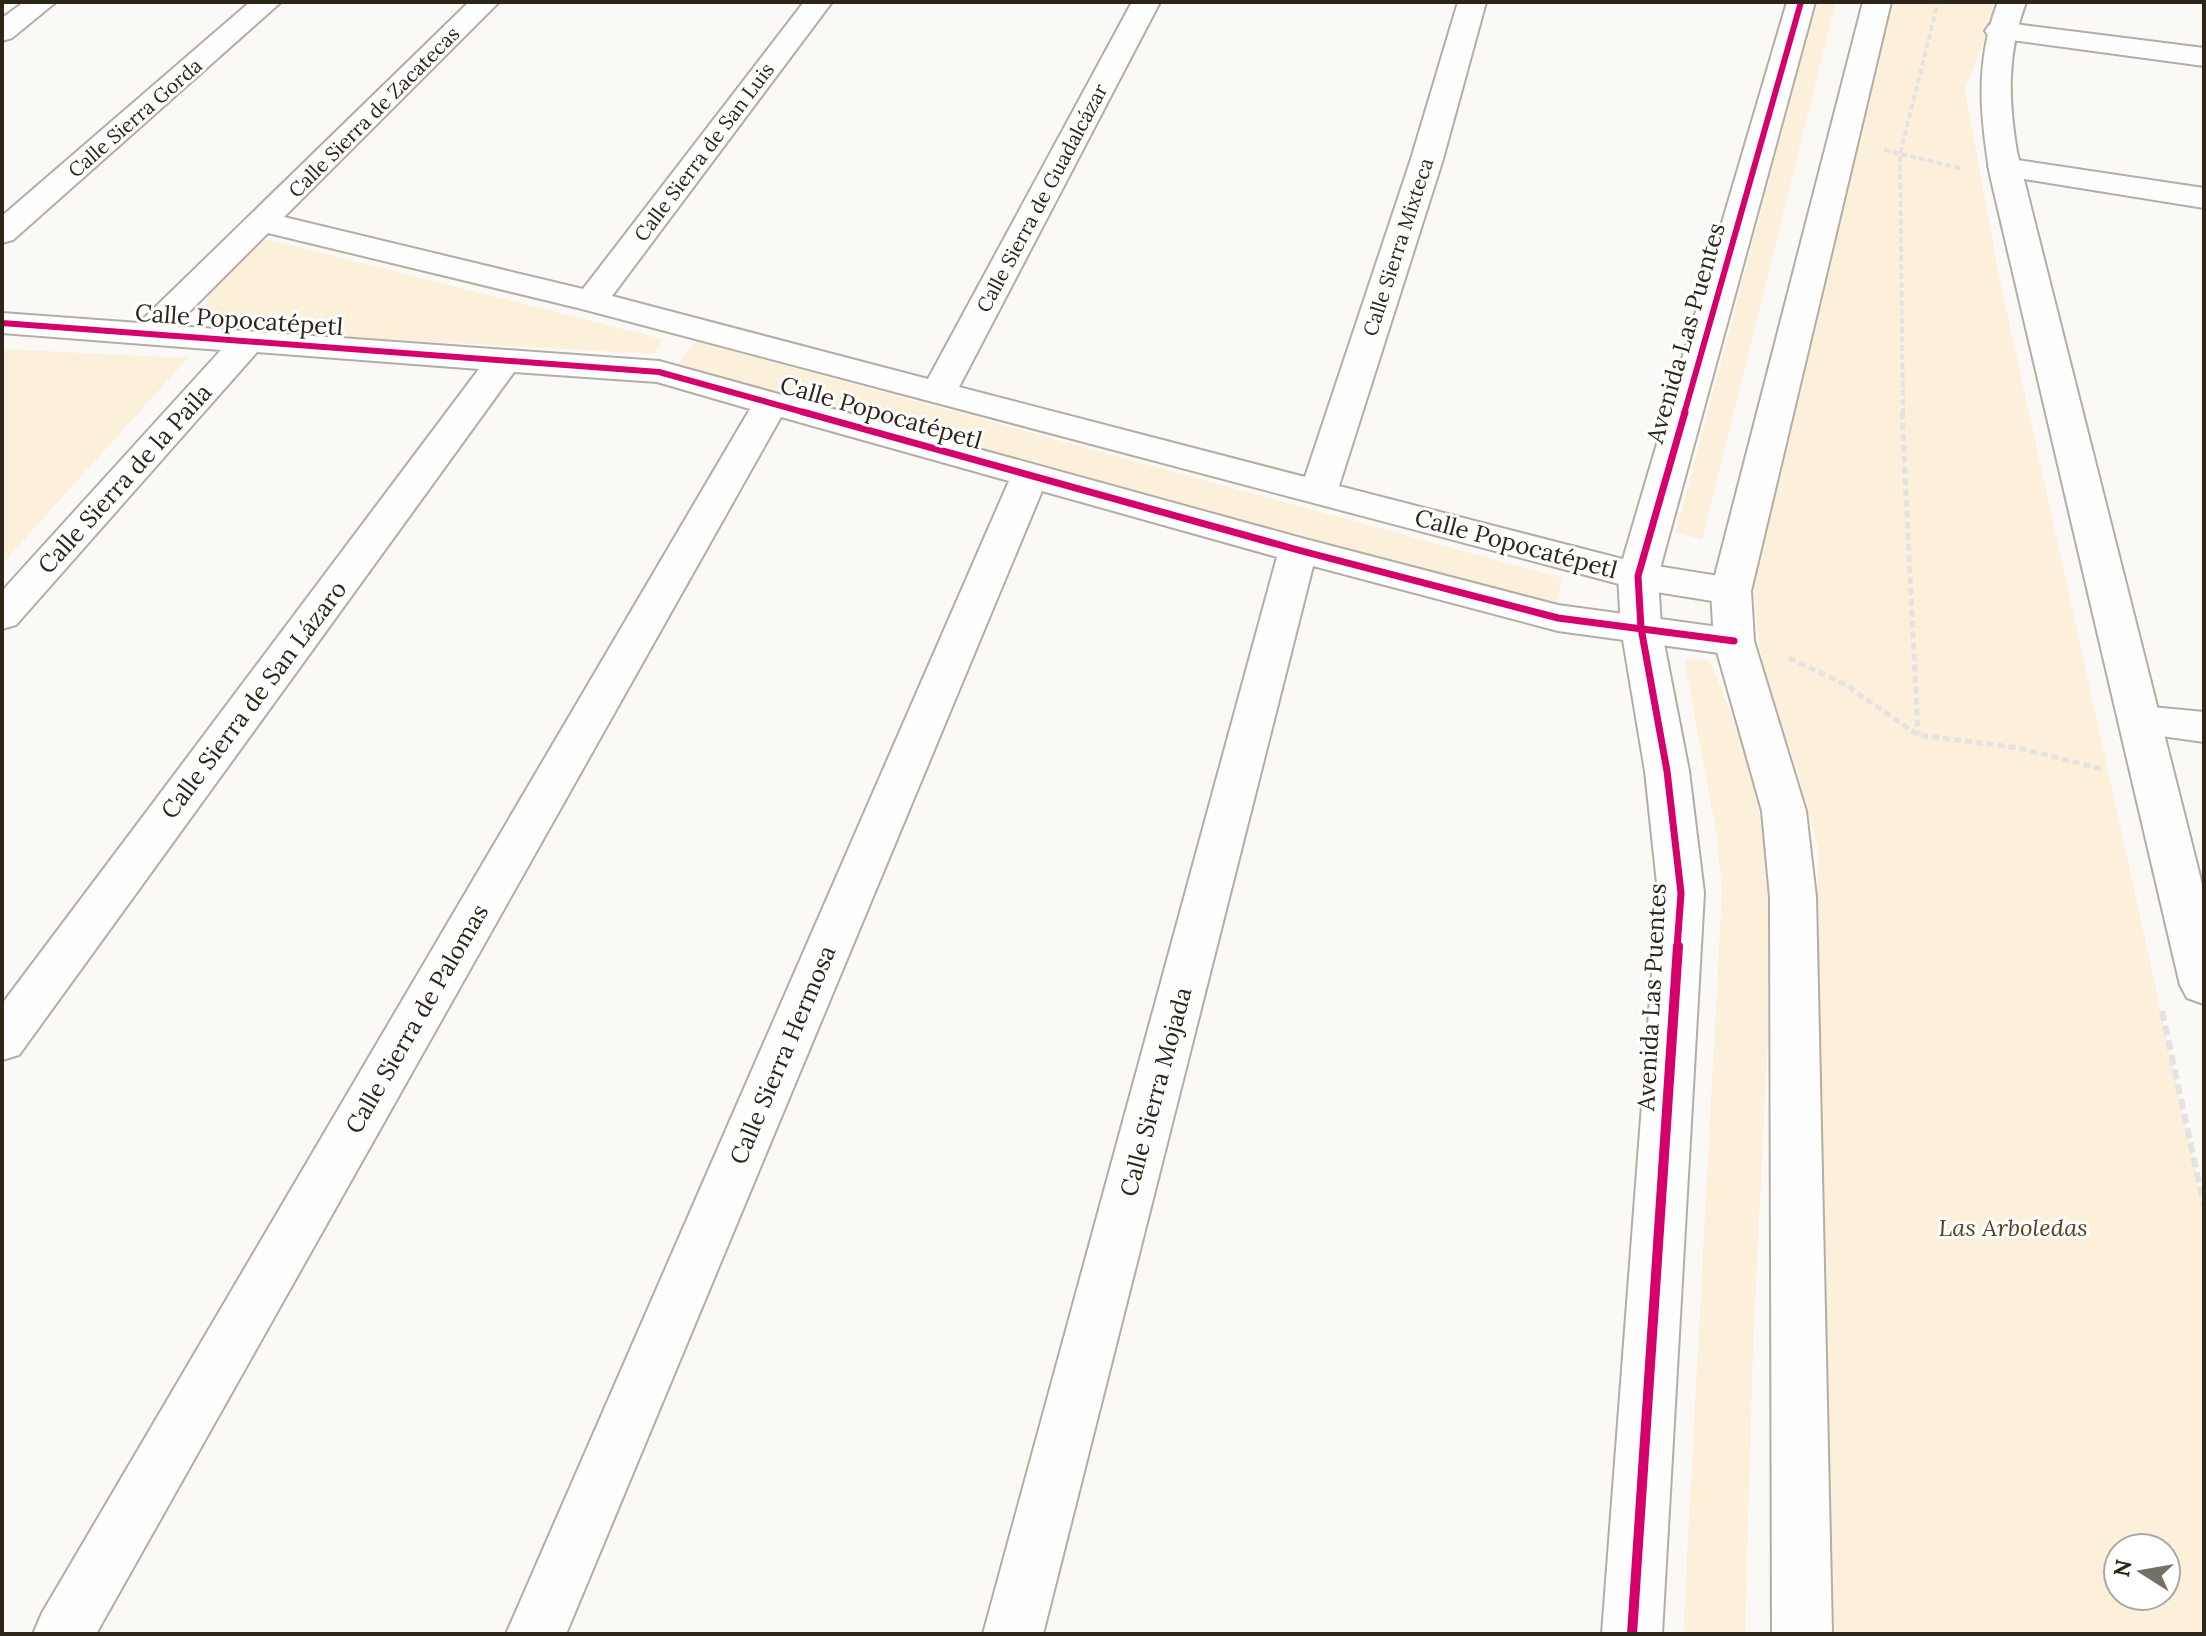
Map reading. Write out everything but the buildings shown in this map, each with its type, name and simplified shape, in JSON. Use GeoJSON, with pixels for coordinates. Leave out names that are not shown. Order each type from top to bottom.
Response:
{"type":"FeatureCollection","features":[{"type":"Feature","properties":{"kind":"street"},"geometry":{"type":"LineString","coordinates":[[2,32],[42,2]]}},
{"type":"Feature","properties":{"kind":"street","name":"Calle Sierra Gorda"},"geometry":{"type":"LineString","coordinates":[[2,233],[267,2]]}},
{"type":"Feature","properties":{"kind":"street","name":"Calle Sierra de Zacatecas"},"geometry":{"type":"LineString","coordinates":[[264,222],[485,2]]}},
{"type":"Feature","properties":{"kind":"street","name":"Calle Sierra de San Luis"},"geometry":{"type":"LineString","coordinates":[[591,301],[818,2]]}},
{"type":"Feature","properties":{"kind":"street","name":"Calle Sierra de Guadalcázar"},"geometry":{"type":"LineString","coordinates":[[938,394],[1146,2]]}},
{"type":"Feature","properties":{"kind":"street","name":"Calle Sierra Mixteca"},"geometry":{"type":"LineString","coordinates":[[1319,491],[1427,159],[1472,2]]}},
{"type":"Feature","properties":{"kind":"street","name":"Avenida Las Puentes"},"geometry":{"type":"LineString","coordinates":[[1632,1634],[1681,893],[1667,771],[1641,628],[1638,576],[1801,2]]}},
{"type":"Feature","properties":{"kind":"street"},"geometry":{"type":"LineString","coordinates":[[1802,1634],[1793,897],[1784,811],[1734,641],[1731,591],[1877,2]]}},
{"type":"Feature","properties":{"kind":"street"},"geometry":{"type":"LineString","coordinates":[[2204,57],[2006,17],[1993,107],[2005,171],[2204,985]]}},
{"type":"Feature","properties":{"kind":"street"},"geometry":{"type":"LineString","coordinates":[[2005,171],[2204,198]]}},
{"type":"Feature","properties":{"kind":"street","name":"Calle Popocatépetl"},"geometry":{"type":"LineString","coordinates":[[148,333],[264,222],[591,301],[1638,576],[1731,591]]}},
{"type":"Feature","properties":{"kind":"street","name":"Calle Popocatépetl"},"geometry":{"type":"LineString","coordinates":[[2,323],[659,372],[1298,550],[1558,618],[1734,641]]}},
{"type":"Feature","properties":{"kind":"street"},"geometry":{"type":"LineString","coordinates":[[659,372],[700,331]]}},
{"type":"Feature","properties":{"kind":"street","name":"Calle Sierra de la Paila"},"geometry":{"type":"LineString","coordinates":[[2,616],[247,342]]}},
{"type":"Feature","properties":{"kind":"street","name":"Calle Sierra de San Lázaro"},"geometry":{"type":"LineString","coordinates":[[2,1041],[505,359]]}},
{"type":"Feature","properties":{"kind":"street","name":"Calle Sierra de Palomas"},"geometry":{"type":"LineString","coordinates":[[63,1634],[771,403]]}},
{"type":"Feature","properties":{"kind":"street","name":"Calle Sierra Hermosa"},"geometry":{"type":"LineString","coordinates":[[536,1634],[1030,475]]}},
{"type":"Feature","properties":{"kind":"street","name":"Calle Sierra Mojada"},"geometry":{"type":"LineString","coordinates":[[1013,1634],[1298,550]]}},
{"type":"Feature","properties":{"kind":"street"},"geometry":{"type":"LineString","coordinates":[[2141,721],[2204,727]]}},
{"type":"Feature","properties":{"kind":"path"},"geometry":{"type":"LineString","coordinates":[[1918,735],[1901,382],[1900,154],[1938,2]]}},
{"type":"Feature","properties":{"kind":"path"},"geometry":{"type":"LineString","coordinates":[[1870,147],[1980,172],[2005,171]]}},
{"type":"Feature","properties":{"kind":"path"},"geometry":{"type":"LineString","coordinates":[[1734,641],[1759,644],[1846,685],[1918,735],[2019,748],[2108,771]]}},
{"type":"Feature","properties":{"kind":"path"},"geometry":{"type":"LineString","coordinates":[[2160,1003],[2204,1206]]}},
{"type":"Feature","properties":{"kind":"green space"},"geometry":{"type":"Polygon","coordinates":[[[1816,2],[1836,2],[1702,540],[1676,532],[1816,2]]]}},
{"type":"Feature","properties":{"kind":"green space","name":"Las Arboledas"},"geometry":{"type":"Polygon","coordinates":[[[1890,2],[1999,2],[1965,90],[2000,281],[2204,1206],[2204,1634],[1834,1634],[1812,991],[1819,853],[1797,770],[1767,683],[1753,587],[1779,450],[1890,2]]]}},
{"type":"Feature","properties":{"kind":"green space"},"geometry":{"type":"Polygon","coordinates":[[[267,239],[662,339],[653,354],[222,330],[204,310],[215,273],[267,239]]]}},
{"type":"Feature","properties":{"kind":"green space"},"geometry":{"type":"Polygon","coordinates":[[[696,341],[1562,578],[1556,614],[675,367],[696,341]]]}},
{"type":"Feature","properties":{"kind":"green space"},"geometry":{"type":"Polygon","coordinates":[[[2,349],[188,358],[2,564],[2,349]]]}},
{"type":"Feature","properties":{"kind":"green space"},"geometry":{"type":"Polygon","coordinates":[[[1687,660],[1709,661],[1713,667],[1754,776],[1774,911],[1753,1349],[1745,1634],[1683,1634],[1722,890],[1716,831],[1685,665],[1687,660]]]}},
{"type":"Feature","properties":{"kind":"cycle path"},"geometry":{"type":"LineString","coordinates":[[1632,1634],[1681,893],[1667,771],[1641,628],[1638,576],[1801,2]]}},
{"type":"Feature","properties":{"kind":"cycle path"},"geometry":{"type":"LineString","coordinates":[[2,323],[659,372],[1298,550],[1558,618],[1734,641]]}}]}
